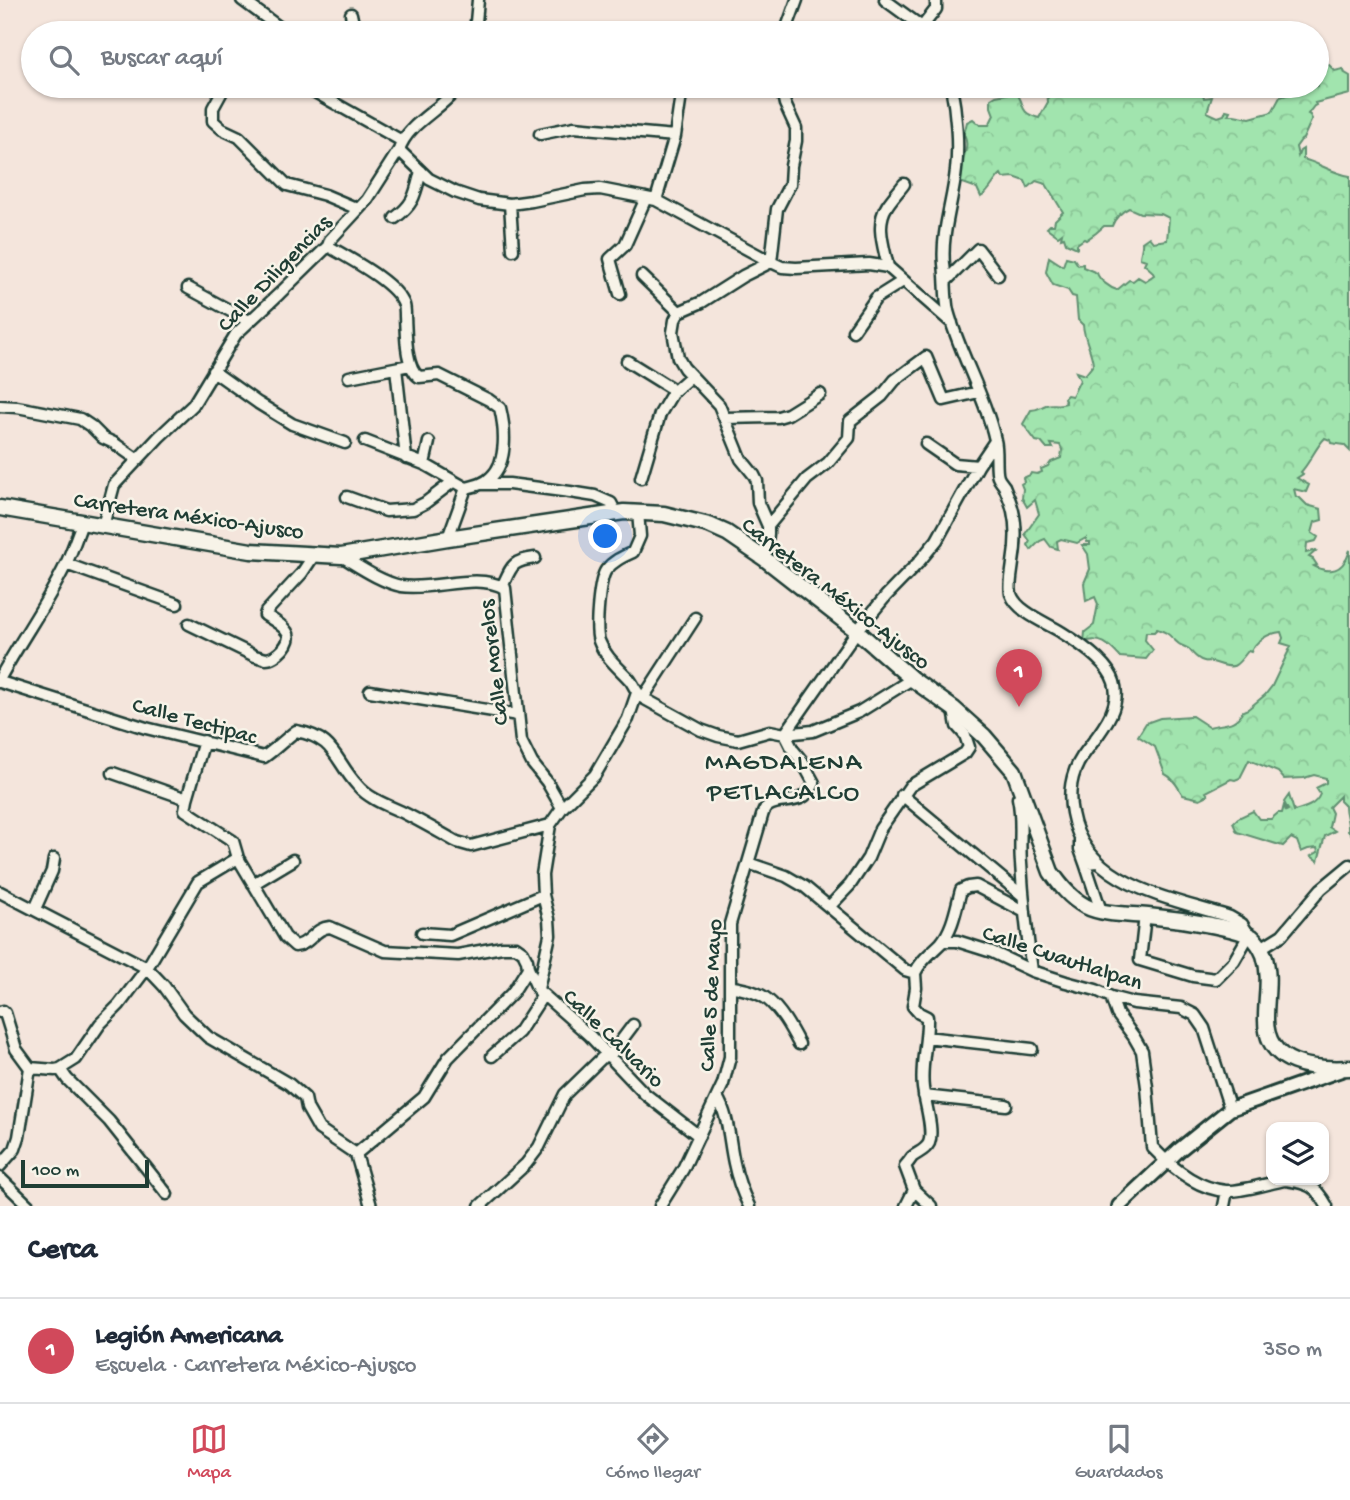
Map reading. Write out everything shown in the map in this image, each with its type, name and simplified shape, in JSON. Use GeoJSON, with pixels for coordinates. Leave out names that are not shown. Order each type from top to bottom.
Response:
{"type":"FeatureCollection","features":[{"type":"Feature","properties":{"kind":"main road","name":"Carretera México-Ajusco"},"geometry":{"type":"LineString","coordinates":[[0,508],[251,551],[341,556],[616,513],[664,514],[709,526],[727,533],[765,559],[857,631],[912,679],[954,709],[984,736],[1014,771],[1051,872],[1075,900],[1101,911],[1181,919],[1249,935]]}},
{"type":"Feature","properties":{"kind":"main road"},"geometry":{"type":"LineString","coordinates":[[1249,935],[1261,948],[1268,972],[1266,1022],[1276,1050],[1300,1065],[1348,1068]]}},
{"type":"Feature","properties":{"kind":"street"},"geometry":{"type":"LineString","coordinates":[[242,0],[271,21]]}},
{"type":"Feature","properties":{"kind":"street"},"geometry":{"type":"LineString","coordinates":[[476,21],[478,0]]}},
{"type":"Feature","properties":{"kind":"street"},"geometry":{"type":"LineString","coordinates":[[789,21],[797,0]]}},
{"type":"Feature","properties":{"kind":"street"},"geometry":{"type":"LineString","coordinates":[[885,0],[913,21]]}},
{"type":"Feature","properties":{"kind":"street"},"geometry":{"type":"LineString","coordinates":[[930,21],[936,9],[936,0]]}},
{"type":"Feature","properties":{"kind":"street"},"geometry":{"type":"LineString","coordinates":[[351,13],[353,21]]}},
{"type":"Feature","properties":{"kind":"street"},"geometry":{"type":"LineString","coordinates":[[218,98],[213,108],[213,121],[222,130],[239,137],[287,185],[325,195],[358,209]]}},
{"type":"Feature","properties":{"kind":"street"},"geometry":{"type":"LineString","coordinates":[[323,98],[400,146],[429,178],[455,192],[480,200],[510,204],[600,189],[651,199],[782,267],[869,264],[888,267],[953,323]]}},
{"type":"Feature","properties":{"kind":"street","name":"Calle Diligencias"},"geometry":{"type":"LineString","coordinates":[[103,526],[114,485],[193,405],[236,334],[328,246],[330,240],[367,200],[411,130],[448,98]]}},
{"type":"Feature","properties":{"kind":"street"},"geometry":{"type":"LineString","coordinates":[[620,294],[610,259],[625,245],[651,199],[675,136],[681,98]]}},
{"type":"Feature","properties":{"kind":"street"},"geometry":{"type":"LineString","coordinates":[[771,262],[773,232],[778,209],[790,184],[796,141],[796,128],[784,98]]}},
{"type":"Feature","properties":{"kind":"street"},"geometry":{"type":"LineString","coordinates":[[954,98],[957,168],[943,250],[947,309],[995,441],[998,456],[997,475],[1012,509],[1016,535],[1012,594],[1024,610],[1096,656],[1114,681],[1116,694],[1108,720],[1080,760],[1071,784],[1073,819],[1080,837],[1098,862],[1121,880],[1230,917],[1242,924],[1249,935],[1234,961],[1216,979],[1194,976],[1140,960],[1145,915]]}},
{"type":"Feature","properties":{"kind":"street"},"geometry":{"type":"LineString","coordinates":[[540,134],[574,127],[675,136]]}},
{"type":"Feature","properties":{"kind":"street"},"geometry":{"type":"LineString","coordinates":[[395,218],[408,208],[415,196],[421,171]]}},
{"type":"Feature","properties":{"kind":"street"},"geometry":{"type":"LineString","coordinates":[[888,267],[880,230],[881,219],[885,208],[904,184]]}},
{"type":"Feature","properties":{"kind":"street"},"geometry":{"type":"LineString","coordinates":[[510,204],[513,250]]}},
{"type":"Feature","properties":{"kind":"street"},"geometry":{"type":"LineString","coordinates":[[328,246],[368,270],[394,290],[404,305],[412,372],[419,377],[439,375],[500,408],[503,420],[503,453],[493,477],[482,484]]}},
{"type":"Feature","properties":{"kind":"street"},"geometry":{"type":"LineString","coordinates":[[946,281],[978,249],[998,275]]}},
{"type":"Feature","properties":{"kind":"street"},"geometry":{"type":"LineString","coordinates":[[765,559],[768,526],[758,503],[757,481],[741,459],[719,405],[678,358],[673,332],[679,312],[702,302],[771,262]]}},
{"type":"Feature","properties":{"kind":"street"},"geometry":{"type":"LineString","coordinates":[[642,275],[679,312]]}},
{"type":"Feature","properties":{"kind":"street"},"geometry":{"type":"LineString","coordinates":[[853,331],[876,298],[903,281]]}},
{"type":"Feature","properties":{"kind":"street"},"geometry":{"type":"LineString","coordinates":[[188,288],[249,321]]}},
{"type":"Feature","properties":{"kind":"street"},"geometry":{"type":"LineString","coordinates":[[768,526],[807,479],[828,463],[849,438],[850,421],[882,396],[895,380],[926,357],[944,400],[979,392]]}},
{"type":"Feature","properties":{"kind":"street"},"geometry":{"type":"LineString","coordinates":[[627,361],[673,392]]}},
{"type":"Feature","properties":{"kind":"street"},"geometry":{"type":"LineString","coordinates":[[349,377],[410,365]]}},
{"type":"Feature","properties":{"kind":"street"},"geometry":{"type":"LineString","coordinates":[[396,368],[406,458]]}},
{"type":"Feature","properties":{"kind":"street"},"geometry":{"type":"LineString","coordinates":[[214,371],[292,424],[345,443]]}},
{"type":"Feature","properties":{"kind":"street"},"geometry":{"type":"LineString","coordinates":[[642,478],[660,414],[673,392],[691,376]]}},
{"type":"Feature","properties":{"kind":"street"},"geometry":{"type":"LineString","coordinates":[[725,418],[778,417],[788,414],[820,394]]}},
{"type":"Feature","properties":{"kind":"street"},"geometry":{"type":"LineString","coordinates":[[0,406],[80,419],[103,438],[138,460]]}},
{"type":"Feature","properties":{"kind":"street"},"geometry":{"type":"LineString","coordinates":[[365,441],[424,464],[466,488],[482,484],[509,484],[595,496],[611,503],[616,513]]}},
{"type":"Feature","properties":{"kind":"street"},"geometry":{"type":"LineString","coordinates":[[785,734],[857,631],[937,540],[995,441]]}},
{"type":"Feature","properties":{"kind":"street"},"geometry":{"type":"LineString","coordinates":[[424,464],[429,442]]}},
{"type":"Feature","properties":{"kind":"street"},"geometry":{"type":"LineString","coordinates":[[926,444],[955,464],[978,466]]}},
{"type":"Feature","properties":{"kind":"street"},"geometry":{"type":"LineString","coordinates":[[347,497],[386,511],[413,509],[454,481]]}},
{"type":"Feature","properties":{"kind":"street"},"geometry":{"type":"LineString","coordinates":[[448,538],[466,488]]}},
{"type":"Feature","properties":{"kind":"street"},"geometry":{"type":"LineString","coordinates":[[638,512],[640,536],[633,552],[615,560],[604,573],[597,621],[598,639],[603,650],[640,695],[701,730],[738,740],[770,731],[785,734],[813,731],[875,703],[912,679]]}},
{"type":"Feature","properties":{"kind":"street"},"geometry":{"type":"LineString","coordinates":[[0,680],[66,564],[82,523]]}},
{"type":"Feature","properties":{"kind":"street"},"geometry":{"type":"LineString","coordinates":[[189,624],[256,656],[267,659],[275,656],[289,636],[287,631],[265,615],[266,612],[302,573],[314,555]]}},
{"type":"Feature","properties":{"kind":"street","name":"Calle Morelos"},"geometry":{"type":"LineString","coordinates":[[341,556],[399,586],[496,583],[505,588],[521,741],[532,763],[562,808]]}},
{"type":"Feature","properties":{"kind":"street"},"geometry":{"type":"LineString","coordinates":[[502,587],[513,564],[535,558]]}},
{"type":"Feature","properties":{"kind":"street"},"geometry":{"type":"LineString","coordinates":[[66,564],[177,604]]}},
{"type":"Feature","properties":{"kind":"street"},"geometry":{"type":"LineString","coordinates":[[550,825],[562,808],[595,775],[640,695],[695,618]]}},
{"type":"Feature","properties":{"kind":"street","name":"Calle Tectipac"},"geometry":{"type":"LineString","coordinates":[[0,680],[146,727],[264,757],[296,731],[308,733],[319,737],[330,746],[360,789],[463,845],[471,846],[550,825]]}},
{"type":"Feature","properties":{"kind":"street"},"geometry":{"type":"LineString","coordinates":[[370,691],[518,715]]}},
{"type":"Feature","properties":{"kind":"street"},"geometry":{"type":"LineString","coordinates":[[829,906],[850,885],[867,858],[880,829],[909,786],[965,753],[969,747],[965,735],[957,726],[954,709]]}},
{"type":"Feature","properties":{"kind":"street","name":"Calle 5 de Mayo"},"geometry":{"type":"LineString","coordinates":[[660,1206],[683,1169],[723,1084],[730,1057],[730,924],[762,816],[766,807],[773,803],[798,799],[813,787],[814,783],[785,734]]}},
{"type":"Feature","properties":{"kind":"street"},"geometry":{"type":"LineString","coordinates":[[204,741],[185,810],[233,841],[237,858],[285,936],[295,946],[305,944],[323,927],[330,927],[385,951],[458,956],[502,947],[516,947],[523,952],[541,993],[519,1032],[492,1056]]}},
{"type":"Feature","properties":{"kind":"street"},"geometry":{"type":"LineString","coordinates":[[113,774],[187,799]]}},
{"type":"Feature","properties":{"kind":"street"},"geometry":{"type":"LineString","coordinates":[[1019,782],[1017,790],[1021,813],[1023,896],[1032,971]]}},
{"type":"Feature","properties":{"kind":"street"},"geometry":{"type":"LineString","coordinates":[[902,795],[1023,896]]}},
{"type":"Feature","properties":{"kind":"street","name":"Calle Calvario"},"geometry":{"type":"LineString","coordinates":[[550,825],[542,875],[550,934],[541,993],[590,1036],[645,1094],[699,1136]]}},
{"type":"Feature","properties":{"kind":"street"},"geometry":{"type":"LineString","coordinates":[[1080,837],[1080,849],[1101,911]]}},
{"type":"Feature","properties":{"kind":"street"},"geometry":{"type":"LineString","coordinates":[[30,1068],[55,1070],[76,1059],[100,1024],[148,968],[198,882],[237,858]]}},
{"type":"Feature","properties":{"kind":"street"},"geometry":{"type":"LineString","coordinates":[[35,909],[52,871],[54,859]]}},
{"type":"Feature","properties":{"kind":"street"},"geometry":{"type":"LineString","coordinates":[[253,884],[293,860]]}},
{"type":"Feature","properties":{"kind":"street"},"geometry":{"type":"LineString","coordinates":[[1085,863],[1098,862]]}},
{"type":"Feature","properties":{"kind":"street"},"geometry":{"type":"LineString","coordinates":[[748,863],[786,876],[805,887],[905,970],[915,973],[913,1006],[927,1017],[922,1056],[922,1085],[930,1131],[929,1143],[905,1166],[915,1191],[931,1206]]}},
{"type":"Feature","properties":{"kind":"street"},"geometry":{"type":"LineString","coordinates":[[1261,948],[1282,935],[1321,888],[1350,865]]}},
{"type":"Feature","properties":{"kind":"street","name":"Calle Cuautlalpan"},"geometry":{"type":"LineString","coordinates":[[915,973],[919,963],[943,941],[952,924],[961,890],[976,886],[1025,912]]}},
{"type":"Feature","properties":{"kind":"street"},"geometry":{"type":"LineString","coordinates":[[0,892],[148,968],[184,1013],[208,1037],[289,1084],[305,1098],[307,1108],[319,1129],[356,1154],[371,1206]]}},
{"type":"Feature","properties":{"kind":"street"},"geometry":{"type":"LineString","coordinates":[[422,933],[450,936],[543,895]]}},
{"type":"Feature","properties":{"kind":"street","name":"Calle Cuautlalpan"},"geometry":{"type":"LineString","coordinates":[[943,941],[992,952],[1032,971],[1096,990],[1111,998],[1181,1008],[1195,1016],[1204,1028],[1230,1109]]}},
{"type":"Feature","properties":{"kind":"street"},"geometry":{"type":"LineString","coordinates":[[356,1154],[424,1097],[448,1058],[513,992],[528,968]]}},
{"type":"Feature","properties":{"kind":"street"},"geometry":{"type":"LineString","coordinates":[[730,986],[767,999],[799,1044]]}},
{"type":"Feature","properties":{"kind":"street"},"geometry":{"type":"LineString","coordinates":[[1111,998],[1117,1014],[1142,1051],[1152,1147],[1166,1162],[1198,1182],[1227,1191],[1266,1184]]}},
{"type":"Feature","properties":{"kind":"street"},"geometry":{"type":"LineString","coordinates":[[0,1012],[5,1013],[16,1049],[30,1068],[19,1137],[15,1149],[0,1166]]}},
{"type":"Feature","properties":{"kind":"street"},"geometry":{"type":"LineString","coordinates":[[480,1206],[526,1164],[539,1147],[565,1094],[608,1055],[633,1025]]}},
{"type":"Feature","properties":{"kind":"street"},"geometry":{"type":"LineString","coordinates":[[926,1037],[1032,1049]]}},
{"type":"Feature","properties":{"kind":"street"},"geometry":{"type":"LineString","coordinates":[[1119,1206],[1198,1132],[1230,1109],[1348,1068]]}},
{"type":"Feature","properties":{"kind":"street"},"geometry":{"type":"LineString","coordinates":[[60,1069],[110,1121],[167,1194]]}},
{"type":"Feature","properties":{"kind":"street"},"geometry":{"type":"LineString","coordinates":[[924,1096],[1006,1105]]}},
{"type":"Feature","properties":{"kind":"street"},"geometry":{"type":"LineString","coordinates":[[717,1097],[722,1104],[729,1131],[734,1165],[749,1206]]}},
{"type":"Feature","properties":{"kind":"street"},"geometry":{"type":"LineString","coordinates":[[0,1178],[29,1206]]}},
{"type":"Feature","properties":{"kind":"street"},"geometry":{"type":"LineString","coordinates":[[1308,1185],[1318,1191],[1327,1206]]}},
{"type":"Feature","properties":{"kind":"street"},"geometry":{"type":"LineString","coordinates":[[906,1206],[915,1191]]}},
{"type":"Feature","properties":{"kind":"street"},"geometry":{"type":"LineString","coordinates":[[1224,1206],[1227,1191]]}},
{"type":"Feature","properties":{"kind":"green space"},"geometry":{"type":"Polygon","coordinates":[[[1329,65],[1335,71],[1343,69],[1350,76],[1350,94],[1315,103],[1308,114],[1312,119],[1303,139],[1296,147],[1298,156],[1303,149],[1303,159],[1350,176],[1350,451],[1344,445],[1331,443],[1325,438],[1301,472],[1303,474],[1297,478],[1309,485],[1306,492],[1294,489],[1296,497],[1307,505],[1321,509],[1322,520],[1315,522],[1312,533],[1318,537],[1316,541],[1307,543],[1306,553],[1317,550],[1309,557],[1317,565],[1314,566],[1327,570],[1339,568],[1347,559],[1350,550],[1350,833],[1345,806],[1340,801],[1340,796],[1329,807],[1332,813],[1329,827],[1335,831],[1325,836],[1318,861],[1311,856],[1318,852],[1317,848],[1301,852],[1297,841],[1291,838],[1283,846],[1237,832],[1233,823],[1253,811],[1259,819],[1271,819],[1282,813],[1284,805],[1286,811],[1288,810],[1284,802],[1289,795],[1294,811],[1310,806],[1320,794],[1316,788],[1326,783],[1326,778],[1314,775],[1284,779],[1278,772],[1249,760],[1240,778],[1231,779],[1206,792],[1208,795],[1200,799],[1183,795],[1165,774],[1155,747],[1138,736],[1146,723],[1160,718],[1192,716],[1209,727],[1236,719],[1272,686],[1291,646],[1281,643],[1281,632],[1263,638],[1233,666],[1201,660],[1167,633],[1157,629],[1154,632],[1146,632],[1145,640],[1153,650],[1146,659],[1120,657],[1100,641],[1084,642],[1085,632],[1094,625],[1098,604],[1095,597],[1086,601],[1084,583],[1090,569],[1088,554],[1082,545],[1090,545],[1090,542],[1087,542],[1086,538],[1077,543],[1061,539],[1057,541],[1058,549],[1051,547],[1045,539],[1031,550],[1028,545],[1030,541],[1025,534],[1039,514],[1035,500],[1027,507],[1022,498],[1023,478],[1031,473],[1042,472],[1041,469],[1061,458],[1062,450],[1060,445],[1051,444],[1053,448],[1046,448],[1036,441],[1023,424],[1031,410],[1049,404],[1066,403],[1064,398],[1067,395],[1072,396],[1080,380],[1076,372],[1085,375],[1093,365],[1083,325],[1078,320],[1076,297],[1068,290],[1053,285],[1046,272],[1049,257],[1063,266],[1066,257],[1074,259],[1078,265],[1083,264],[1083,267],[1097,273],[1105,283],[1117,290],[1129,280],[1133,281],[1138,277],[1145,281],[1154,275],[1144,264],[1146,260],[1140,258],[1142,242],[1149,237],[1153,242],[1167,240],[1169,218],[1161,214],[1140,213],[1129,208],[1112,226],[1104,226],[1077,244],[1077,248],[1066,243],[1064,237],[1061,238],[1062,233],[1058,236],[1047,228],[1054,225],[1063,212],[1046,184],[1036,181],[1028,188],[1025,181],[1014,177],[1003,178],[1001,174],[981,197],[977,188],[960,182],[967,122],[973,119],[980,125],[989,125],[994,115],[991,107],[993,98],[1019,98],[1027,113],[1039,118],[1048,98],[1212,98],[1207,112],[1218,117],[1224,115],[1226,110],[1230,111],[1228,115],[1250,118],[1272,112],[1279,98],[1329,98],[1329,65]]]}},
{"type":"Feature","properties":{"kind":"place","name":"Legión Americana"},"geometry":{"type":"Point","coordinates":[1019,707]}},
{"type":"Feature","properties":{"kind":"district","name":"MAGDALENA PETLACALCO"},"geometry":{"type":"Point","coordinates":[784,775]}}]}
